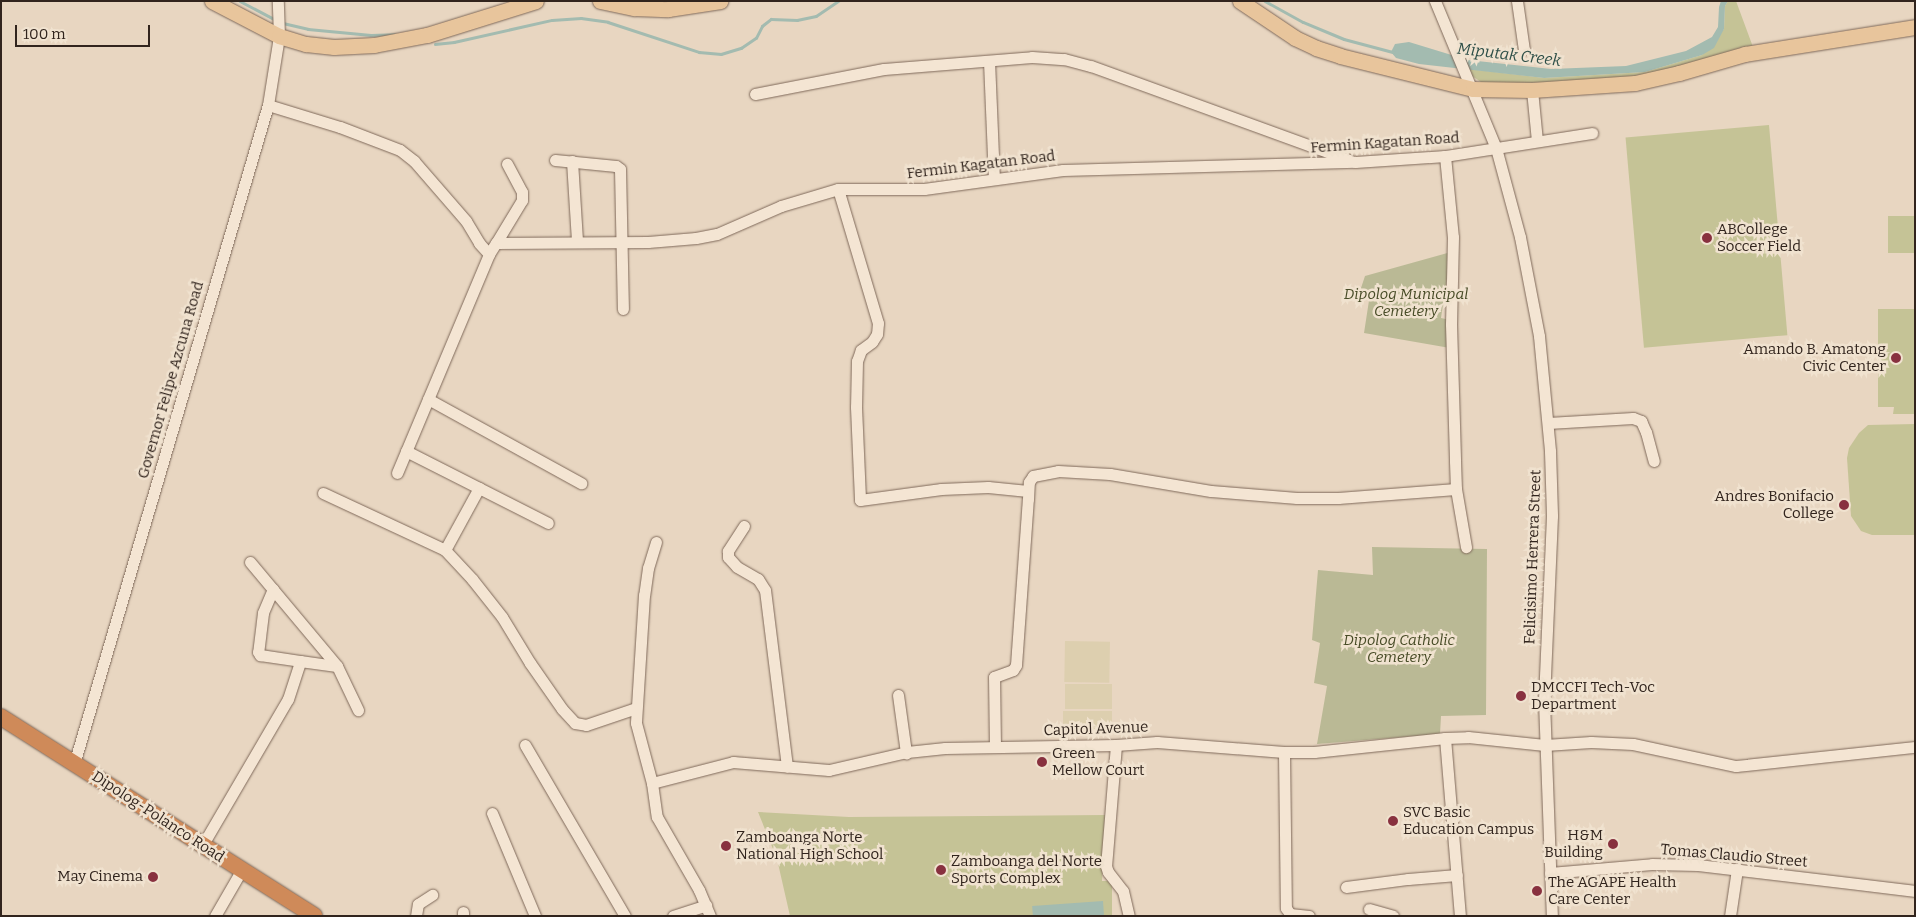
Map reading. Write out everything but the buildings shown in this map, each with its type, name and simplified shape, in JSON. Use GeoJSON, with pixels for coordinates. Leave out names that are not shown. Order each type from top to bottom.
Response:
{"type":"FeatureCollection","features":[{"type":"Feature","properties":{"kind":"highway","name":"Dipolog-Polanco Road"},"geometry":{"type":"LineString","coordinates":[[1,717],[241,871],[296,911],[314,916]]}},
{"type":"Feature","properties":{"kind":"main road"},"geometry":{"type":"LineString","coordinates":[[212,1],[306,44],[334,47],[374,45],[427,35],[536,1]]}},
{"type":"Feature","properties":{"kind":"main road"},"geometry":{"type":"LineString","coordinates":[[600,1],[634,8],[668,9],[720,1]]}},
{"type":"Feature","properties":{"kind":"main road"},"geometry":{"type":"LineString","coordinates":[[1240,1],[1295,38],[1316,48],[1392,70],[1473,88],[1532,90],[1635,83],[1745,54],[1915,27]]}},
{"type":"Feature","properties":{"kind":"street","name":"Felicisimo Herrera Street"},"geometry":{"type":"LineString","coordinates":[[1435,1],[1473,88],[1496,148],[1531,286],[1541,352],[1548,424],[1552,516],[1544,657],[1545,744],[1552,916]]}},
{"type":"Feature","properties":{"kind":"street"},"geometry":{"type":"LineString","coordinates":[[1517,1],[1524,50]]}},
{"type":"Feature","properties":{"kind":"street","name":"Governor Felipe Azcuna Road"},"geometry":{"type":"LineString","coordinates":[[74,764],[268,106],[279,31],[278,7]]}},
{"type":"Feature","properties":{"kind":"street"},"geometry":{"type":"LineString","coordinates":[[755,94],[884,69],[989,62],[1032,57],[1064,59],[1091,66],[1355,162]]}},
{"type":"Feature","properties":{"kind":"street"},"geometry":{"type":"LineString","coordinates":[[989,62],[994,178]]}},
{"type":"Feature","properties":{"kind":"street"},"geometry":{"type":"LineString","coordinates":[[1532,90],[1537,141]]}},
{"type":"Feature","properties":{"kind":"street"},"geometry":{"type":"LineString","coordinates":[[268,106],[340,126],[400,150],[414,161],[449,201],[466,221],[479,243],[489,254]]}},
{"type":"Feature","properties":{"kind":"street","name":"Fermin Kagatan Road"},"geometry":{"type":"LineString","coordinates":[[496,243],[667,240],[718,234],[781,206],[838,189],[924,189],[1063,170],[1355,162],[1445,156],[1592,133]]}},
{"type":"Feature","properties":{"kind":"street"},"geometry":{"type":"LineString","coordinates":[[1445,156],[1453,237],[1451,324],[1456,489],[1466,548]]}},
{"type":"Feature","properties":{"kind":"street"},"geometry":{"type":"LineString","coordinates":[[555,160],[616,166],[620,169],[623,309]]}},
{"type":"Feature","properties":{"kind":"street"},"geometry":{"type":"LineString","coordinates":[[572,161],[577,241]]}},
{"type":"Feature","properties":{"kind":"street"},"geometry":{"type":"LineString","coordinates":[[396,473],[489,254],[522,200],[522,192],[507,164]]}},
{"type":"Feature","properties":{"kind":"street"},"geometry":{"type":"LineString","coordinates":[[838,189],[878,323],[877,334],[872,342],[861,350],[857,361],[856,407],[860,500],[941,489],[988,487],[1028,491]]}},
{"type":"Feature","properties":{"kind":"street"},"geometry":{"type":"LineString","coordinates":[[428,399],[581,483]]}},
{"type":"Feature","properties":{"kind":"street"},"geometry":{"type":"LineString","coordinates":[[1548,424],[1633,418],[1641,421],[1654,461]]}},
{"type":"Feature","properties":{"kind":"street"},"geometry":{"type":"LineString","coordinates":[[406,451],[548,523]]}},
{"type":"Feature","properties":{"kind":"street"},"geometry":{"type":"LineString","coordinates":[[995,747],[994,677],[1013,670],[1016,665],[1028,491],[1029,482],[1033,476],[1058,471],[1110,474],[1211,492],[1297,498],[1456,489]]}},
{"type":"Feature","properties":{"kind":"street"},"geometry":{"type":"LineString","coordinates":[[444,550],[479,488]]}},
{"type":"Feature","properties":{"kind":"street"},"geometry":{"type":"LineString","coordinates":[[324,493],[444,550],[502,617],[530,663],[562,709],[575,723],[586,725],[636,708]]}},
{"type":"Feature","properties":{"kind":"street"},"geometry":{"type":"LineString","coordinates":[[744,526],[728,551],[728,557],[737,567],[758,579],[765,590],[787,767]]}},
{"type":"Feature","properties":{"kind":"street"},"geometry":{"type":"LineString","coordinates":[[656,542],[648,568],[644,594],[641,667],[636,723],[662,830],[708,910],[673,916]]}},
{"type":"Feature","properties":{"kind":"street"},"geometry":{"type":"LineString","coordinates":[[250,562],[338,666],[358,710]]}},
{"type":"Feature","properties":{"kind":"street"},"geometry":{"type":"LineString","coordinates":[[273,588],[263,613],[258,652],[260,655],[338,666]]}},
{"type":"Feature","properties":{"kind":"street"},"geometry":{"type":"LineString","coordinates":[[202,846],[288,699],[300,660]]}},
{"type":"Feature","properties":{"kind":"street"},"geometry":{"type":"LineString","coordinates":[[898,694],[906,752]]}},
{"type":"Feature","properties":{"kind":"street"},"geometry":{"type":"LineString","coordinates":[[1445,738],[1460,916]]}},
{"type":"Feature","properties":{"kind":"street","name":"Capitol Avenue"},"geometry":{"type":"LineString","coordinates":[[652,784],[733,762],[829,770],[906,752],[944,748],[1175,743],[1284,752],[1314,752],[1445,738],[1545,744],[1591,742],[1633,744],[1736,766],[1915,747]]}},
{"type":"Feature","properties":{"kind":"street"},"geometry":{"type":"LineString","coordinates":[[525,745],[625,916]]}},
{"type":"Feature","properties":{"kind":"street"},"geometry":{"type":"LineString","coordinates":[[1116,745],[1106,866],[1108,872],[1123,891],[1129,916]]}},
{"type":"Feature","properties":{"kind":"street"},"geometry":{"type":"LineString","coordinates":[[1284,752],[1286,908],[1290,914],[1309,916]]}},
{"type":"Feature","properties":{"kind":"street"},"geometry":{"type":"LineString","coordinates":[[492,813],[535,916]]}},
{"type":"Feature","properties":{"kind":"street","name":"Tomas Claudio Street"},"geometry":{"type":"LineString","coordinates":[[1550,873],[1662,864],[1737,869],[1915,890]]}},
{"type":"Feature","properties":{"kind":"street"},"geometry":{"type":"LineString","coordinates":[[1730,916],[1737,869]]}},
{"type":"Feature","properties":{"kind":"street"},"geometry":{"type":"LineString","coordinates":[[215,916],[241,871]]}},
{"type":"Feature","properties":{"kind":"street"},"geometry":{"type":"LineString","coordinates":[[1346,888],[1457,875]]}},
{"type":"Feature","properties":{"kind":"street"},"geometry":{"type":"LineString","coordinates":[[416,916],[418,904],[432,895]]}},
{"type":"Feature","properties":{"kind":"street"},"geometry":{"type":"LineString","coordinates":[[1369,909],[1393,916]]}},
{"type":"Feature","properties":{"kind":"shaded area"},"geometry":{"type":"Polygon","coordinates":[[[1721,1],[1728,1],[1725,6],[1724,29],[1714,48],[1702,55],[1645,72],[1544,78],[1419,64],[1396,58],[1391,52],[1395,44],[1409,42],[1468,60],[1551,69],[1626,66],[1686,51],[1712,37],[1718,27],[1721,1]]]}},
{"type":"Feature","properties":{"kind":"shaded area"},"geometry":{"type":"Polygon","coordinates":[[[1728,1],[1736,1],[1753,47],[1628,80],[1484,84],[1472,76],[1469,69],[1544,78],[1645,72],[1702,55],[1724,29],[1725,6],[1728,1]]]}},
{"type":"Feature","properties":{"kind":"shaded area","name":"ABCollege Soccer Field"},"geometry":{"type":"Polygon","coordinates":[[[1769,125],[1787,335],[1644,348],[1626,138],[1769,125]]]}},
{"type":"Feature","properties":{"kind":"shaded area"},"geometry":{"type":"Polygon","coordinates":[[[1888,216],[1915,216],[1915,253],[1888,253],[1888,216]]]}},
{"type":"Feature","properties":{"kind":"shaded area","name":"Amando B. Amatong Civic Center"},"geometry":{"type":"Polygon","coordinates":[[[1878,309],[1915,309],[1915,414],[1893,414],[1894,407],[1878,407],[1878,309]]]}},
{"type":"Feature","properties":{"kind":"shaded area"},"geometry":{"type":"Polygon","coordinates":[[[1915,424],[1915,535],[1872,535],[1861,531],[1851,516],[1847,458],[1849,448],[1859,433],[1868,425],[1915,424]]]}},
{"type":"Feature","properties":{"kind":"shaded area"},"geometry":{"type":"Polygon","coordinates":[[[1065,641],[1110,642],[1109,683],[1064,682],[1065,641]]]}},
{"type":"Feature","properties":{"kind":"shaded area"},"geometry":{"type":"Polygon","coordinates":[[[1065,684],[1112,684],[1112,709],[1065,709],[1065,684]]]}},
{"type":"Feature","properties":{"kind":"shaded area"},"geometry":{"type":"Polygon","coordinates":[[[1063,711],[1112,711],[1112,734],[1063,734],[1063,711]]]}},
{"type":"Feature","properties":{"kind":"shaded area","name":"Zamboanga del Norte Sports Complex"},"geometry":{"type":"Polygon","coordinates":[[[758,812],[849,817],[1105,815],[1102,881],[1112,881],[1112,916],[790,916],[777,859],[758,812]]]}},
{"type":"Feature","properties":{"kind":"shaded area"},"geometry":{"type":"Polygon","coordinates":[[[1103,901],[1104,916],[1033,916],[1032,906],[1103,901]]]}},
{"type":"Feature","properties":{"kind":"green space","name":"Dipolog Municipal Cemetery"},"geometry":{"type":"Polygon","coordinates":[[[1451,252],[1441,318],[1450,320],[1450,348],[1364,333],[1370,294],[1360,291],[1365,276],[1451,252]]]}},
{"type":"Feature","properties":{"kind":"green space","name":"Dipolog Catholic Cemetery"},"geometry":{"type":"Polygon","coordinates":[[[1372,547],[1487,549],[1486,715],[1441,716],[1440,734],[1317,744],[1327,686],[1314,683],[1320,643],[1312,640],[1318,570],[1373,575],[1372,547]]]}},
{"type":"Feature","properties":{"kind":"waterway","name":"Miputak Creek"},"geometry":{"type":"LineString","coordinates":[[240,1],[276,20]]}},
{"type":"Feature","properties":{"kind":"waterway","name":"Miputak Creek"},"geometry":{"type":"LineString","coordinates":[[435,44],[454,42],[552,20],[581,18],[608,22],[699,52],[721,54],[741,48],[756,38],[762,26],[771,19],[797,20],[816,16],[838,1]]}},
{"type":"Feature","properties":{"kind":"waterway","name":"Miputak Creek"},"geometry":{"type":"LineString","coordinates":[[1265,1],[1303,22],[1344,39],[1393,52]]}},
{"type":"Feature","properties":{"kind":"waterway","name":"Miputak Creek"},"geometry":{"type":"LineString","coordinates":[[283,23],[308,29],[371,35],[394,34]]}},
{"type":"Feature","properties":{"kind":"place","name":"ABCollege Soccer Field"},"geometry":{"type":"Point","coordinates":[1707,238]}},
{"type":"Feature","properties":{"kind":"place","name":"Amando B. Amatong Civic Center"},"geometry":{"type":"Point","coordinates":[1896,358]}},
{"type":"Feature","properties":{"kind":"place","name":"Andres Bonifacio College"},"geometry":{"type":"Point","coordinates":[1844,505]}},
{"type":"Feature","properties":{"kind":"place","name":"DMCCFI Tech-Voc Department"},"geometry":{"type":"Point","coordinates":[1521,696]}},
{"type":"Feature","properties":{"kind":"place","name":"Green Mellow Court"},"geometry":{"type":"Point","coordinates":[1042,762]}},
{"type":"Feature","properties":{"kind":"place","name":"SVC Basic Education Campus"},"geometry":{"type":"Point","coordinates":[1393,821]}},
{"type":"Feature","properties":{"kind":"place","name":"H&M Building"},"geometry":{"type":"Point","coordinates":[1613,844]}},
{"type":"Feature","properties":{"kind":"place","name":"Zamboanga Norte National High School"},"geometry":{"type":"Point","coordinates":[726,846]}},
{"type":"Feature","properties":{"kind":"place","name":"Zamboanga del Norte Sports Complex"},"geometry":{"type":"Point","coordinates":[941,870]}},
{"type":"Feature","properties":{"kind":"place","name":"May Cinema"},"geometry":{"type":"Point","coordinates":[153,877]}},
{"type":"Feature","properties":{"kind":"place","name":"The AGAPE Health Care Center"},"geometry":{"type":"Point","coordinates":[1537,891]}}]}
